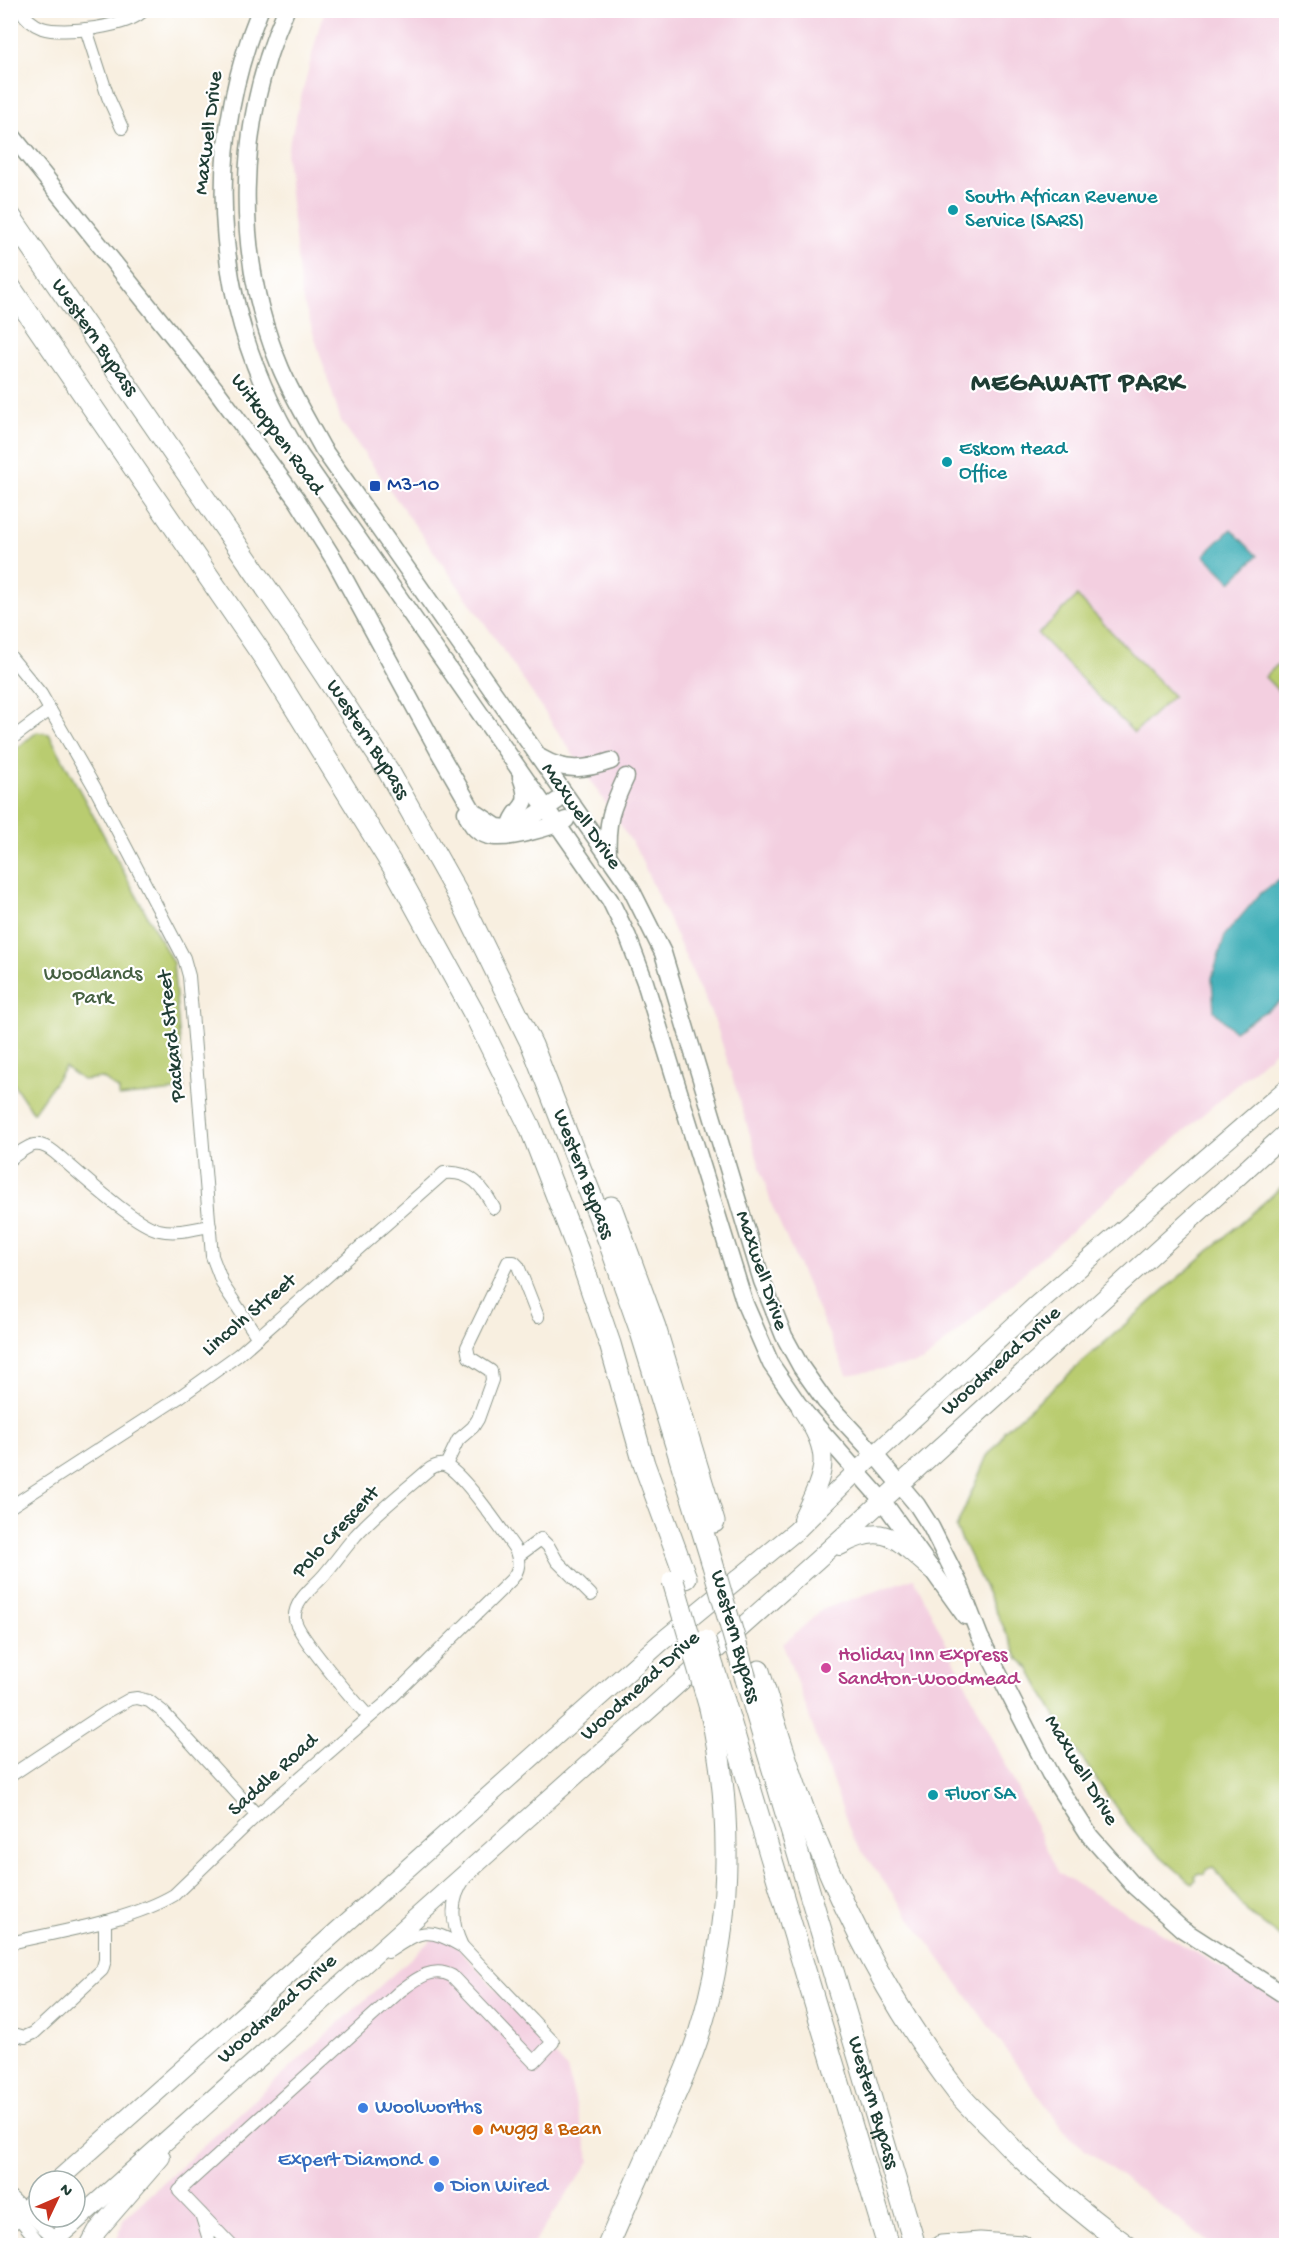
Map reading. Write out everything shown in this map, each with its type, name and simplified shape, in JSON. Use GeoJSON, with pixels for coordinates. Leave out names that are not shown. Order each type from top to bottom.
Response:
{"type":"FeatureCollection","features":[{"type":"Feature","properties":{"kind":"highway","name":"Western Bypass"},"geometry":{"type":"LineString","coordinates":[[10,216],[296,631],[389,772],[462,902],[532,1045],[608,1239],[718,1560],[753,1675],[867,2086],[911,2217]]}},
{"type":"Feature","properties":{"kind":"highway","name":"Western Bypass"},"geometry":{"type":"LineString","coordinates":[[10,287],[263,656],[397,873],[477,1019],[530,1127],[578,1251],[610,1344],[717,1704],[888,2246]]}},
{"type":"Feature","properties":{"kind":"highway"},"geometry":{"type":"LineString","coordinates":[[753,1675],[826,1863],[880,1976],[923,2046],[959,2095],[1020,2158],[1127,2246]]}},
{"type":"Feature","properties":{"kind":"highway"},"geometry":{"type":"LineString","coordinates":[[608,2246],[682,2079],[698,2039],[709,2001],[723,1928],[727,1866],[726,1819],[717,1704]]}},
{"type":"Feature","properties":{"kind":"highway"},"geometry":{"type":"LineString","coordinates":[[598,2246],[682,2079]]}},
{"type":"Feature","properties":{"kind":"highway"},"geometry":{"type":"LineString","coordinates":[[911,2217],[915,2246]]}},
{"type":"Feature","properties":{"kind":"highway"},"geometry":{"type":"LineString","coordinates":[[911,2217],[926,2246]]}},
{"type":"Feature","properties":{"kind":"highway"},"geometry":{"type":"LineString","coordinates":[[941,2246],[980,2243],[1022,2246]]}},
{"type":"Feature","properties":{"kind":"main road","name":"Maxwell Drive"},"geometry":{"type":"LineString","coordinates":[[260,10],[240,67],[225,159],[223,206],[225,240],[233,290],[243,333],[254,366],[284,431],[610,900],[628,937],[659,1024],[745,1304],[771,1364],[801,1408],[882,1500],[980,1637]]}},
{"type":"Feature","properties":{"kind":"main road","name":"Maxwell Drive"},"geometry":{"type":"LineString","coordinates":[[286,10],[270,54],[252,128],[247,170],[246,220],[252,273],[262,316],[281,369],[302,411],[323,449],[640,904],[663,953],[762,1281],[784,1336],[801,1367],[825,1401],[875,1455],[931,1527],[959,1582],[980,1637],[1050,1774],[1069,1806],[1098,1845],[1134,1886],[1182,1929],[1285,1995]]}},
{"type":"Feature","properties":{"kind":"main road","name":"Witkoppen Road"},"geometry":{"type":"LineString","coordinates":[[10,133],[216,390],[297,500],[335,561],[473,811],[497,827],[510,828]]}},
{"type":"Feature","properties":{"kind":"main road"},"geometry":{"type":"LineString","coordinates":[[368,554],[388,541]]}},
{"type":"Feature","properties":{"kind":"main road"},"geometry":{"type":"LineString","coordinates":[[537,756],[552,765],[576,769],[589,768],[610,761]]}},
{"type":"Feature","properties":{"kind":"main road"},"geometry":{"type":"LineString","coordinates":[[510,828],[526,796],[518,766]]}},
{"type":"Feature","properties":{"kind":"main road"},"geometry":{"type":"LineString","coordinates":[[608,858],[608,824],[626,777]]}},
{"type":"Feature","properties":{"kind":"main road","name":"Witkoppen Road"},"geometry":{"type":"LineString","coordinates":[[462,793],[468,817],[477,829],[489,837],[499,839],[515,837],[558,824],[577,814]]}},
{"type":"Feature","properties":{"kind":"main road"},"geometry":{"type":"LineString","coordinates":[[510,828],[520,825],[566,796]]}},
{"type":"Feature","properties":{"kind":"main road","name":"Woodmead Drive"},"geometry":{"type":"LineString","coordinates":[[70,2169],[660,1643],[796,1531],[856,1472],[1035,1306],[1287,1089]]}},
{"type":"Feature","properties":{"kind":"main road","name":"Woodmead Drive"},"geometry":{"type":"LineString","coordinates":[[52,2244],[472,1866],[817,1560],[1287,1133]]}},
{"type":"Feature","properties":{"kind":"main road"},"geometry":{"type":"LineString","coordinates":[[796,1531],[817,1486],[823,1464],[819,1438],[801,1408]]}},
{"type":"Feature","properties":{"kind":"main road"},"geometry":{"type":"LineString","coordinates":[[817,1560],[857,1537],[868,1533],[878,1533],[894,1540],[932,1570]]}},
{"type":"Feature","properties":{"kind":"main road"},"geometry":{"type":"LineString","coordinates":[[89,2246],[114,2209],[218,2094]]}},
{"type":"Feature","properties":{"kind":"street"},"geometry":{"type":"LineString","coordinates":[[21,10],[32,24],[52,30],[86,29],[132,20],[144,10]]}},
{"type":"Feature","properties":{"kind":"street"},"geometry":{"type":"LineString","coordinates":[[86,29],[108,97],[122,128]]}},
{"type":"Feature","properties":{"kind":"street","name":"Packard Street"},"geometry":{"type":"LineString","coordinates":[[10,656],[41,694],[95,788],[184,958],[189,976],[211,1247],[215,1268],[223,1285],[258,1338]]}},
{"type":"Feature","properties":{"kind":"street"},"geometry":{"type":"LineString","coordinates":[[10,740],[50,710]]}},
{"type":"Feature","properties":{"kind":"street"},"geometry":{"type":"LineString","coordinates":[[10,1159],[36,1144],[47,1147],[149,1227],[157,1230],[177,1231],[210,1226]]}},
{"type":"Feature","properties":{"kind":"street","name":"Lincoln Street"},"geometry":{"type":"LineString","coordinates":[[10,1507],[178,1398],[258,1338],[444,1173],[463,1174],[475,1180],[484,1189],[494,1208]]}},
{"type":"Feature","properties":{"kind":"street"},"geometry":{"type":"LineString","coordinates":[[538,1317],[518,1266],[514,1262],[508,1262],[467,1347],[469,1357],[491,1371],[492,1380],[478,1419],[473,1427],[458,1440],[446,1466],[460,1476],[515,1549],[518,1560],[541,1539],[557,1561],[591,1595]]}},
{"type":"Feature","properties":{"kind":"street","name":"Polo Crescent"},"geometry":{"type":"LineString","coordinates":[[369,1717],[299,1630],[295,1612],[301,1600],[356,1535],[427,1471],[438,1465],[446,1466]]}},
{"type":"Feature","properties":{"kind":"street","name":"Saddle Road"},"geometry":{"type":"LineString","coordinates":[[10,1943],[105,1921],[161,1902],[174,1894],[257,1815],[369,1717],[505,1587],[517,1573],[518,1560]]}},
{"type":"Feature","properties":{"kind":"street"},"geometry":{"type":"LineString","coordinates":[[10,1776],[105,1713],[130,1699],[143,1699],[162,1711],[257,1815]]}},
{"type":"Feature","properties":{"kind":"street"},"geometry":{"type":"LineString","coordinates":[[463,1947],[453,1921],[455,1901],[461,1882],[472,1866]]}},
{"type":"Feature","properties":{"kind":"street"},"geometry":{"type":"LineString","coordinates":[[10,2033],[25,2037],[34,2033],[98,1975],[105,1960],[105,1921]]}},
{"type":"Feature","properties":{"kind":"street"},"geometry":{"type":"LineString","coordinates":[[232,2246],[179,2191],[399,1992],[422,1976],[435,1971],[452,1976],[534,2062],[554,2042],[463,1947],[433,1933],[422,1933],[410,1937],[347,1980]]}},
{"type":"Feature","properties":{"kind":"street"},"geometry":{"type":"LineString","coordinates":[[10,2196],[52,2244]]}},
{"type":"Feature","properties":{"kind":"street"},"geometry":{"type":"LineString","coordinates":[[201,2214],[211,2246]]}},
{"type":"Feature","properties":{"kind":"shaded area"},"geometry":{"type":"Polygon","coordinates":[[[1285,10],[1286,1041],[923,1362],[847,1375],[772,1206],[716,1024],[637,850],[497,641],[341,421],[301,294],[286,156],[321,20],[326,11],[1285,10]]]}},
{"type":"Feature","properties":{"kind":"shaded area"},"geometry":{"type":"Polygon","coordinates":[[[914,1578],[1059,1874],[1286,2004],[1286,2245],[1213,2245],[1069,2137],[853,1839],[783,1644],[823,1609],[914,1578]]]}},
{"type":"Feature","properties":{"kind":"shaded area"},"geometry":{"type":"Polygon","coordinates":[[[442,1930],[567,2069],[590,2161],[532,2245],[115,2246],[124,2218],[442,1930]]]}},
{"type":"Feature","properties":{"kind":"green space"},"geometry":{"type":"Polygon","coordinates":[[[1077,596],[1173,696],[1134,733],[1038,634],[1077,596]]]}},
{"type":"Feature","properties":{"kind":"green space"},"geometry":{"type":"Polygon","coordinates":[[[1286,656],[1286,699],[1265,677],[1286,656]]]}},
{"type":"Feature","properties":{"kind":"green space","name":"Woodlands Park"},"geometry":{"type":"Polygon","coordinates":[[[37,732],[49,734],[173,963],[184,1090],[119,1097],[119,1090],[102,1078],[82,1080],[65,1067],[33,1113],[11,1080],[11,753],[37,732]]]}},
{"type":"Feature","properties":{"kind":"green space"},"geometry":{"type":"Polygon","coordinates":[[[1286,1183],[1286,1941],[1249,1914],[1213,1867],[1206,1869],[1204,1874],[1199,1873],[1194,1876],[1196,1879],[1192,1884],[1137,1835],[1124,1819],[1067,1737],[1029,1668],[1019,1659],[956,1528],[987,1456],[999,1442],[1004,1431],[1286,1183]]]}},
{"type":"Feature","properties":{"kind":"water"},"geometry":{"type":"Polygon","coordinates":[[[1231,529],[1257,556],[1231,582],[1204,555],[1231,529]]]}},
{"type":"Feature","properties":{"kind":"water"},"geometry":{"type":"Polygon","coordinates":[[[1286,874],[1286,995],[1277,1004],[1234,1031],[1214,1011],[1212,978],[1225,935],[1260,894],[1286,874]]]}},
{"type":"Feature","properties":{"kind":"place","name":"South African Revenue Service (SARS)"},"geometry":{"type":"Point","coordinates":[953,210]}},
{"type":"Feature","properties":{"kind":"place","name":"Eskom Head Office"},"geometry":{"type":"Point","coordinates":[947,462]}},
{"type":"Feature","properties":{"kind":"place","name":"M3-10"},"geometry":{"type":"Point","coordinates":[375,486]}},
{"type":"Feature","properties":{"kind":"place","name":"Holiday Inn Express Sandton-Woodmead"},"geometry":{"type":"Point","coordinates":[826,1668]}},
{"type":"Feature","properties":{"kind":"place","name":"Fluor SA"},"geometry":{"type":"Point","coordinates":[933,1795]}},
{"type":"Feature","properties":{"kind":"place","name":"Woolworths"},"geometry":{"type":"Point","coordinates":[363,2108]}},
{"type":"Feature","properties":{"kind":"place","name":"Mugg & Bean"},"geometry":{"type":"Point","coordinates":[478,2130]}},
{"type":"Feature","properties":{"kind":"place","name":"Expert Diamond"},"geometry":{"type":"Point","coordinates":[434,2161]}},
{"type":"Feature","properties":{"kind":"place","name":"Dion Wired"},"geometry":{"type":"Point","coordinates":[439,2187]}},
{"type":"Feature","properties":{"kind":"district","name":"MEGAWATT PARK"},"geometry":{"type":"Point","coordinates":[1078,385]}}]}
